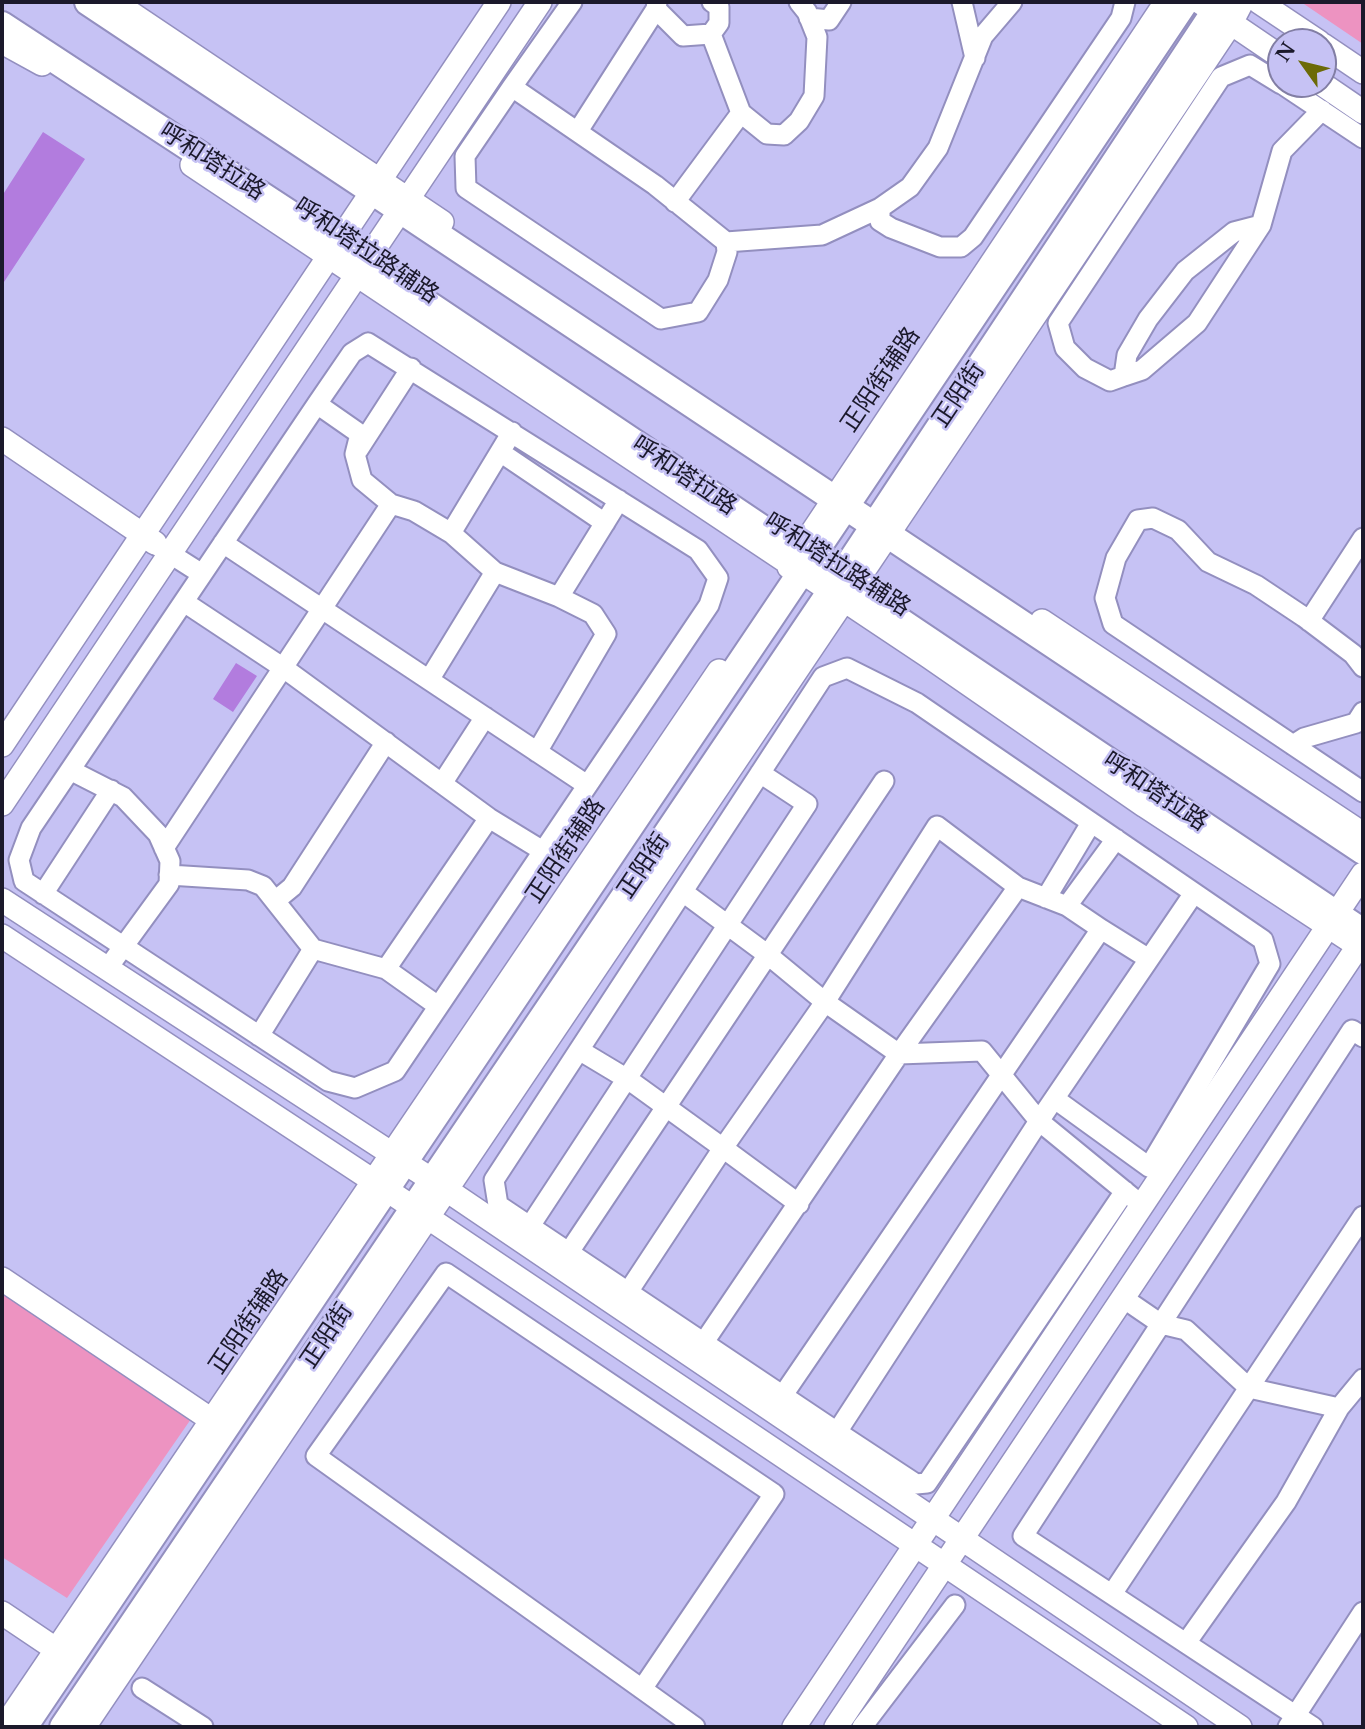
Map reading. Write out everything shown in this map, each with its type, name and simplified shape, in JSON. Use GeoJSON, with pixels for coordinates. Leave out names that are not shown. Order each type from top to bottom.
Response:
{"type":"FeatureCollection","features":[{"type":"Feature","properties":{"kind":"main road"},"geometry":{"type":"LineString","coordinates":[[88,2],[375,184],[883,524],[1363,852]]}},
{"type":"Feature","properties":{"kind":"main road"},"geometry":{"type":"LineString","coordinates":[[24,1727],[219,1425],[843,497],[1185,2]]}},
{"type":"Feature","properties":{"kind":"main road","name":"正阳街"},"geometry":{"type":"LineString","coordinates":[[63,1727],[421,1213],[841,590],[1217,9]]}},
{"type":"Feature","properties":{"kind":"main road","name":"呼和塔拉路"},"geometry":{"type":"LineString","coordinates":[[2,25],[361,270],[1334,920],[1362,942]]}},
{"type":"Feature","properties":{"kind":"street"},"geometry":{"type":"LineString","coordinates":[[114,2],[375,184]]}},
{"type":"Feature","properties":{"kind":"street"},"geometry":{"type":"LineString","coordinates":[[2,804],[332,250],[499,2]]}},
{"type":"Feature","properties":{"kind":"street"},"geometry":{"type":"LineString","coordinates":[[2,745],[157,544],[361,270],[540,2]]}},
{"type":"Feature","properties":{"kind":"street"},"geometry":{"type":"LineString","coordinates":[[572,2],[465,156],[466,188],[661,320],[698,312],[718,280],[727,252],[726,242]]}},
{"type":"Feature","properties":{"kind":"street"},"geometry":{"type":"LineString","coordinates":[[804,10],[830,20],[841,2]]}},
{"type":"Feature","properties":{"kind":"street"},"geometry":{"type":"LineString","coordinates":[[962,2],[975,58]]}},
{"type":"Feature","properties":{"kind":"street"},"geometry":{"type":"LineString","coordinates":[[512,88],[578,131],[726,242],[822,235],[880,208],[910,187],[938,148],[984,36],[1012,2]]}},
{"type":"Feature","properties":{"kind":"street"},"geometry":{"type":"LineString","coordinates":[[880,208],[880,221],[891,228],[940,247],[961,247],[967,242],[1121,18],[1125,2]]}},
{"type":"Feature","properties":{"kind":"street","name":"正阳街辅路"},"geometry":{"type":"LineString","coordinates":[[843,497],[1166,2]]}},
{"type":"Feature","properties":{"kind":"street"},"geometry":{"type":"LineString","coordinates":[[1217,9],[1242,2]]}},
{"type":"Feature","properties":{"kind":"street"},"geometry":{"type":"LineString","coordinates":[[1259,2],[1298,28]]}},
{"type":"Feature","properties":{"kind":"street"},"geometry":{"type":"LineString","coordinates":[[578,131],[656,5],[683,36],[711,34],[719,23],[717,3]]}},
{"type":"Feature","properties":{"kind":"street"},"geometry":{"type":"LineString","coordinates":[[1217,9],[1267,46]]}},
{"type":"Feature","properties":{"kind":"street"},"geometry":{"type":"LineString","coordinates":[[711,34],[741,113],[767,134],[784,135],[799,121],[814,96],[817,37],[804,10]]}},
{"type":"Feature","properties":{"kind":"street","name":"呼和塔拉路辅路"},"geometry":{"type":"LineString","coordinates":[[2,42],[45,66],[332,250]]}},
{"type":"Feature","properties":{"kind":"street"},"geometry":{"type":"LineString","coordinates":[[1337,54],[1363,72]]}},
{"type":"Feature","properties":{"kind":"street"},"geometry":{"type":"LineString","coordinates":[[1267,75],[1250,65],[1221,77],[1058,323],[1065,348],[1085,368],[1110,381],[1142,370],[1197,323],[1261,225],[1282,151],[1322,110]]}},
{"type":"Feature","properties":{"kind":"street"},"geometry":{"type":"LineString","coordinates":[[1337,94],[1363,112]]}},
{"type":"Feature","properties":{"kind":"street"},"geometry":{"type":"LineString","coordinates":[[1303,98],[1363,138]]}},
{"type":"Feature","properties":{"kind":"street"},"geometry":{"type":"LineString","coordinates":[[675,202],[741,113]]}},
{"type":"Feature","properties":{"kind":"street"},"geometry":{"type":"LineString","coordinates":[[1124,376],[1127,355],[1148,319],[1185,271],[1234,232],[1261,225]]}},
{"type":"Feature","properties":{"kind":"street"},"geometry":{"type":"LineString","coordinates":[[368,343],[698,550],[718,578],[709,605],[394,1071],[355,1088],[328,1081],[43,894],[24,881],[19,860],[31,828],[317,404],[352,353],[368,343]]}},
{"type":"Feature","properties":{"kind":"street"},"geometry":{"type":"LineString","coordinates":[[355,454],[411,368]]}},
{"type":"Feature","properties":{"kind":"street"},"geometry":{"type":"LineString","coordinates":[[317,404],[360,434],[355,454],[362,480],[391,504],[414,511],[451,533],[495,572],[559,597],[593,614],[606,634],[537,752]]}},
{"type":"Feature","properties":{"kind":"street"},"geometry":{"type":"LineString","coordinates":[[451,533],[512,432]]}},
{"type":"Feature","properties":{"kind":"street"},"geometry":{"type":"LineString","coordinates":[[2,439],[202,574]]}},
{"type":"Feature","properties":{"kind":"street"},"geometry":{"type":"LineString","coordinates":[[500,452],[605,523]]}},
{"type":"Feature","properties":{"kind":"street"},"geometry":{"type":"LineString","coordinates":[[559,597],[619,500]]}},
{"type":"Feature","properties":{"kind":"street"},"geometry":{"type":"LineString","coordinates":[[164,848],[285,669],[321,609],[391,504]]}},
{"type":"Feature","properties":{"kind":"street"},"geometry":{"type":"LineString","coordinates":[[1363,667],[1353,654],[1309,621],[1256,585],[1208,562],[1178,530],[1153,518],[1138,520],[1116,558],[1105,598],[1113,624],[1363,792]]}},
{"type":"Feature","properties":{"kind":"street"},"geometry":{"type":"LineString","coordinates":[[883,524],[1363,834]]}},
{"type":"Feature","properties":{"kind":"street"},"geometry":{"type":"LineString","coordinates":[[1309,621],[1363,538]]}},
{"type":"Feature","properties":{"kind":"street"},"geometry":{"type":"LineString","coordinates":[[223,543],[587,785]]}},
{"type":"Feature","properties":{"kind":"street"},"geometry":{"type":"LineString","coordinates":[[429,680],[495,572]]}},
{"type":"Feature","properties":{"kind":"street"},"geometry":{"type":"LineString","coordinates":[[184,601],[285,669],[489,818],[543,851]]}},
{"type":"Feature","properties":{"kind":"street"},"geometry":{"type":"LineString","coordinates":[[1155,1172],[1270,964],[1264,940],[917,703],[847,668],[823,677],[494,1180],[498,1205],[916,1484],[927,1483],[1155,1172],[1334,920],[1363,874]]}},
{"type":"Feature","properties":{"kind":"street"},"geometry":{"type":"LineString","coordinates":[[1293,745],[1304,738],[1356,723],[1363,712]]}},
{"type":"Feature","properties":{"kind":"street"},"geometry":{"type":"LineString","coordinates":[[443,782],[485,717]]}},
{"type":"Feature","properties":{"kind":"street"},"geometry":{"type":"LineString","coordinates":[[275,901],[292,887],[386,742]]}},
{"type":"Feature","properties":{"kind":"street"},"geometry":{"type":"LineString","coordinates":[[70,770],[123,797],[158,834],[170,861],[169,884],[107,969]]}},
{"type":"Feature","properties":{"kind":"street"},"geometry":{"type":"LineString","coordinates":[[530,1226],[629,1080],[807,804],[760,774]]}},
{"type":"Feature","properties":{"kind":"street"},"geometry":{"type":"LineString","coordinates":[[569,1252],[884,781]]}},
{"type":"Feature","properties":{"kind":"street"},"geometry":{"type":"LineString","coordinates":[[43,894],[111,790]]}},
{"type":"Feature","properties":{"kind":"street"},"geometry":{"type":"LineString","coordinates":[[386,969],[489,818]]}},
{"type":"Feature","properties":{"kind":"street"},"geometry":{"type":"LineString","coordinates":[[1046,898],[1091,822]]}},
{"type":"Feature","properties":{"kind":"street"},"geometry":{"type":"LineString","coordinates":[[628,1292],[723,1148],[825,1002],[937,826],[1018,887],[1067,906],[1149,959]]}},
{"type":"Feature","properties":{"kind":"street"},"geometry":{"type":"LineString","coordinates":[[1067,906],[1115,839]]}},
{"type":"Feature","properties":{"kind":"street"},"geometry":{"type":"LineString","coordinates":[[169,875],[248,880],[263,886],[313,949],[386,969],[438,1006]]}},
{"type":"Feature","properties":{"kind":"street"},"geometry":{"type":"LineString","coordinates":[[704,1342],[899,1054],[1018,887]]}},
{"type":"Feature","properties":{"kind":"street"},"geometry":{"type":"LineString","coordinates":[[682,892],[768,955],[825,1002],[899,1054],[982,1051],[1039,1121],[1134,1198]]}},
{"type":"Feature","properties":{"kind":"street"},"geometry":{"type":"LineString","coordinates":[[837,1432],[1039,1121],[1194,892]]}},
{"type":"Feature","properties":{"kind":"street"},"geometry":{"type":"LineString","coordinates":[[2,900],[439,1185],[961,1541],[1240,1727]]}},
{"type":"Feature","properties":{"kind":"street"},"geometry":{"type":"LineString","coordinates":[[783,1395],[1101,929]]}},
{"type":"Feature","properties":{"kind":"street"},"geometry":{"type":"LineString","coordinates":[[2,936],[421,1213],[1186,1727]]}},
{"type":"Feature","properties":{"kind":"street"},"geometry":{"type":"LineString","coordinates":[[836,1727],[1362,942]]}},
{"type":"Feature","properties":{"kind":"street"},"geometry":{"type":"LineString","coordinates":[[259,1036],[313,949]]}},
{"type":"Feature","properties":{"kind":"street"},"geometry":{"type":"LineString","coordinates":[[1313,1727],[1292,1721],[1186,1643],[1023,1536],[1352,1030],[1363,1037]]}},
{"type":"Feature","properties":{"kind":"street"},"geometry":{"type":"LineString","coordinates":[[579,1050],[629,1080],[799,1204]]}},
{"type":"Feature","properties":{"kind":"street"},"geometry":{"type":"LineString","coordinates":[[1055,1099],[1155,1172]]}},
{"type":"Feature","properties":{"kind":"street"},"geometry":{"type":"LineString","coordinates":[[794,1727],[932,1521],[1134,1198]]}},
{"type":"Feature","properties":{"kind":"street"},"geometry":{"type":"LineString","coordinates":[[84,1727],[421,1213]]}},
{"type":"Feature","properties":{"kind":"street"},"geometry":{"type":"LineString","coordinates":[[1112,1594],[1363,1216]]}},
{"type":"Feature","properties":{"kind":"street"},"geometry":{"type":"LineString","coordinates":[[642,1689],[775,1494],[446,1273],[316,1456],[695,1727]]}},
{"type":"Feature","properties":{"kind":"street"},"geometry":{"type":"LineString","coordinates":[[2,1279],[219,1425],[4,1727]]}},
{"type":"Feature","properties":{"kind":"street"},"geometry":{"type":"LineString","coordinates":[[1123,1298],[1161,1324],[1186,1330],[1249,1388],[1339,1408]]}},
{"type":"Feature","properties":{"kind":"street"},"geometry":{"type":"LineString","coordinates":[[1186,1643],[1286,1502],[1339,1408],[1363,1379]]}},
{"type":"Feature","properties":{"kind":"street"},"geometry":{"type":"LineString","coordinates":[[872,1724],[955,1605]]}},
{"type":"Feature","properties":{"kind":"street"},"geometry":{"type":"LineString","coordinates":[[1292,1721],[1363,1612]]}},
{"type":"Feature","properties":{"kind":"street"},"geometry":{"type":"LineString","coordinates":[[2,1613],[57,1650]]}},
{"type":"Feature","properties":{"kind":"street"},"geometry":{"type":"LineString","coordinates":[[142,1688],[203,1727]]}},
{"type":"Feature","properties":{"kind":"shaded area"},"geometry":{"type":"Polygon","coordinates":[[[1301,2],[1363,2],[1363,44],[1301,2]]]}},
{"type":"Feature","properties":{"kind":"shaded area"},"geometry":{"type":"Polygon","coordinates":[[[2,1293],[191,1419],[67,1598],[2,1557],[2,1293]]]}},
{"type":"Feature","properties":{"kind":"building"},"geometry":{"type":"Polygon","coordinates":[[[43,132],[85,159],[2,285],[2,196],[43,132]]]}},
{"type":"Feature","properties":{"kind":"building"},"geometry":{"type":"Polygon","coordinates":[[[236,663],[257,676],[233,712],[213,699],[236,663]]]}}]}
